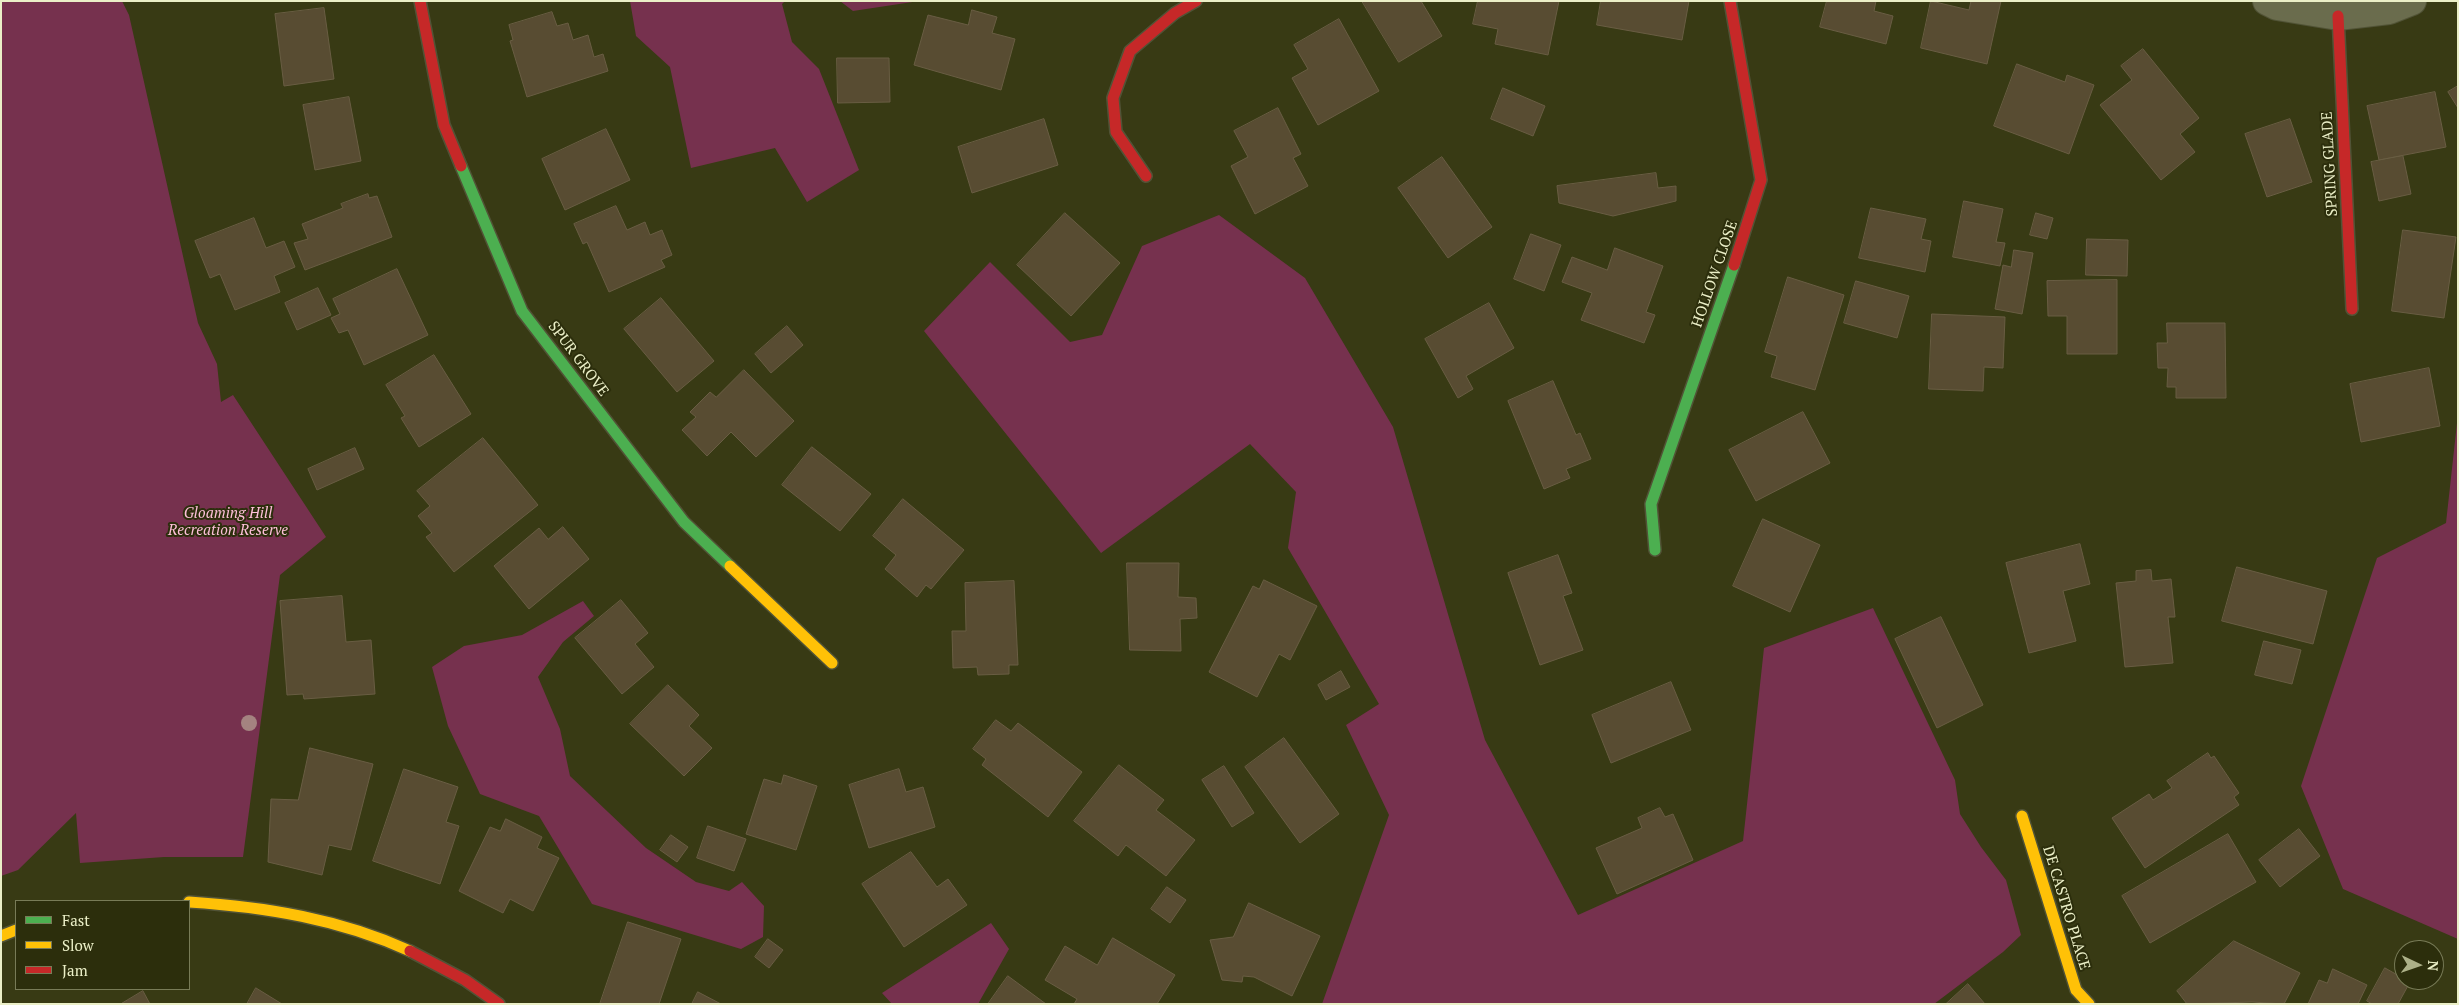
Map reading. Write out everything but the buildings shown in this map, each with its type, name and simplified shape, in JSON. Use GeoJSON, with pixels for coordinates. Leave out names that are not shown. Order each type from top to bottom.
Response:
{"type":"FeatureCollection","features":[{"type":"Feature","properties":{"kind":"street","name":"SPUR GROVE"},"geometry":{"type":"LineString","coordinates":[[420,1],[444,125],[522,311],[684,522],[832,664]]}},
{"type":"Feature","properties":{"kind":"street"},"geometry":{"type":"LineString","coordinates":[[1146,176],[1116,132],[1114,98],[1130,51],[1175,13],[1196,1]]}},
{"type":"Feature","properties":{"kind":"street","name":"HOLLOW CLOSE"},"geometry":{"type":"LineString","coordinates":[[1655,550],[1651,504],[1737,258],[1761,180],[1730,1]]}},
{"type":"Feature","properties":{"kind":"street"},"geometry":{"type":"LineString","coordinates":[[2267,1],[2277,6],[2338,16],[2389,10],[2412,1]]}},
{"type":"Feature","properties":{"kind":"street","name":"SPRING GLADE"},"geometry":{"type":"LineString","coordinates":[[2338,16],[2352,309]]}},
{"type":"Feature","properties":{"kind":"street","name":"DE CASTRO PLACE"},"geometry":{"type":"LineString","coordinates":[[2022,816],[2076,990],[2089,1004]]}},
{"type":"Feature","properties":{"kind":"street"},"geometry":{"type":"LineString","coordinates":[[190,902],[227,903],[289,911],[351,928],[406,948],[478,988],[499,1004]]}},
{"type":"Feature","properties":{"kind":"street"},"geometry":{"type":"LineString","coordinates":[[1,936],[15,930]]}},
{"type":"Feature","properties":{"kind":"green space","name":"Gloaming Hill Recreation Reserve"},"geometry":{"type":"Polygon","coordinates":[[[1,1],[122,1],[129,15],[198,323],[217,364],[221,402],[233,395],[326,537],[280,575],[243,857],[164,857],[80,863],[76,813],[18,870],[1,876],[1,1]]]}},
{"type":"Feature","properties":{"kind":"green space"},"geometry":{"type":"Polygon","coordinates":[[[630,1],[785,1],[782,4],[792,42],[819,69],[859,170],[807,202],[775,148],[691,168],[670,67],[636,36],[630,1]]]}},
{"type":"Feature","properties":{"kind":"green space"},"geometry":{"type":"Polygon","coordinates":[[[840,1],[919,1],[853,11],[840,1]]]}},
{"type":"Feature","properties":{"kind":"green space"},"geometry":{"type":"Polygon","coordinates":[[[1219,215],[1305,278],[1393,427],[1485,740],[1578,915],[1743,841],[1764,648],[1873,608],[1955,780],[1960,814],[1981,847],[2006,880],[2021,935],[2003,952],[1934,1004],[1322,1004],[1389,815],[1346,725],[1379,704],[1288,548],[1296,492],[1250,444],[1101,553],[924,331],[990,262],[1070,342],[1102,335],[1142,246],[1219,215]]]}},
{"type":"Feature","properties":{"kind":"green space"},"geometry":{"type":"Polygon","coordinates":[[[2458,414],[2458,939],[2343,889],[2301,786],[2377,558],[2446,523],[2458,414]]]}},
{"type":"Feature","properties":{"kind":"green space"},"geometry":{"type":"Polygon","coordinates":[[[583,601],[594,616],[563,642],[538,677],[560,729],[570,776],[646,848],[696,882],[729,891],[742,882],[764,906],[763,937],[741,949],[592,904],[539,816],[480,794],[448,726],[432,667],[464,646],[522,635],[583,601]]]}},
{"type":"Feature","properties":{"kind":"green space"},"geometry":{"type":"Polygon","coordinates":[[[991,923],[1009,949],[978,1004],[892,1004],[882,993],[991,923]]]}},
{"type":"Feature","properties":{"kind":"traffic: fast"},"geometry":{"type":"LineString","coordinates":[[461,166],[522,311],[684,522],[730,566]]}},
{"type":"Feature","properties":{"kind":"traffic: fast"},"geometry":{"type":"LineString","coordinates":[[1655,550],[1651,504],[1734,265]]}},
{"type":"Feature","properties":{"kind":"traffic: slow"},"geometry":{"type":"LineString","coordinates":[[730,566],[832,663]]}},
{"type":"Feature","properties":{"kind":"traffic: slow"},"geometry":{"type":"LineString","coordinates":[[2022,816],[2076,990],[2089,1004]]}},
{"type":"Feature","properties":{"kind":"traffic: slow"},"geometry":{"type":"LineString","coordinates":[[190,902],[246,907],[302,916],[357,931],[410,951]]}},
{"type":"Feature","properties":{"kind":"traffic: slow"},"geometry":{"type":"LineString","coordinates":[[1,936],[15,930]]}},
{"type":"Feature","properties":{"kind":"traffic: jam"},"geometry":{"type":"LineString","coordinates":[[420,1],[444,125],[461,166]]}},
{"type":"Feature","properties":{"kind":"traffic: jam"},"geometry":{"type":"LineString","coordinates":[[1146,176],[1116,132],[1113,98],[1130,51],[1175,13],[1196,1]]}},
{"type":"Feature","properties":{"kind":"traffic: jam"},"geometry":{"type":"LineString","coordinates":[[1730,1],[1761,180],[1734,265]]}},
{"type":"Feature","properties":{"kind":"traffic: jam"},"geometry":{"type":"LineString","coordinates":[[2338,16],[2352,309]]}},
{"type":"Feature","properties":{"kind":"traffic: jam"},"geometry":{"type":"LineString","coordinates":[[410,951],[465,980],[499,1004]]}}]}
